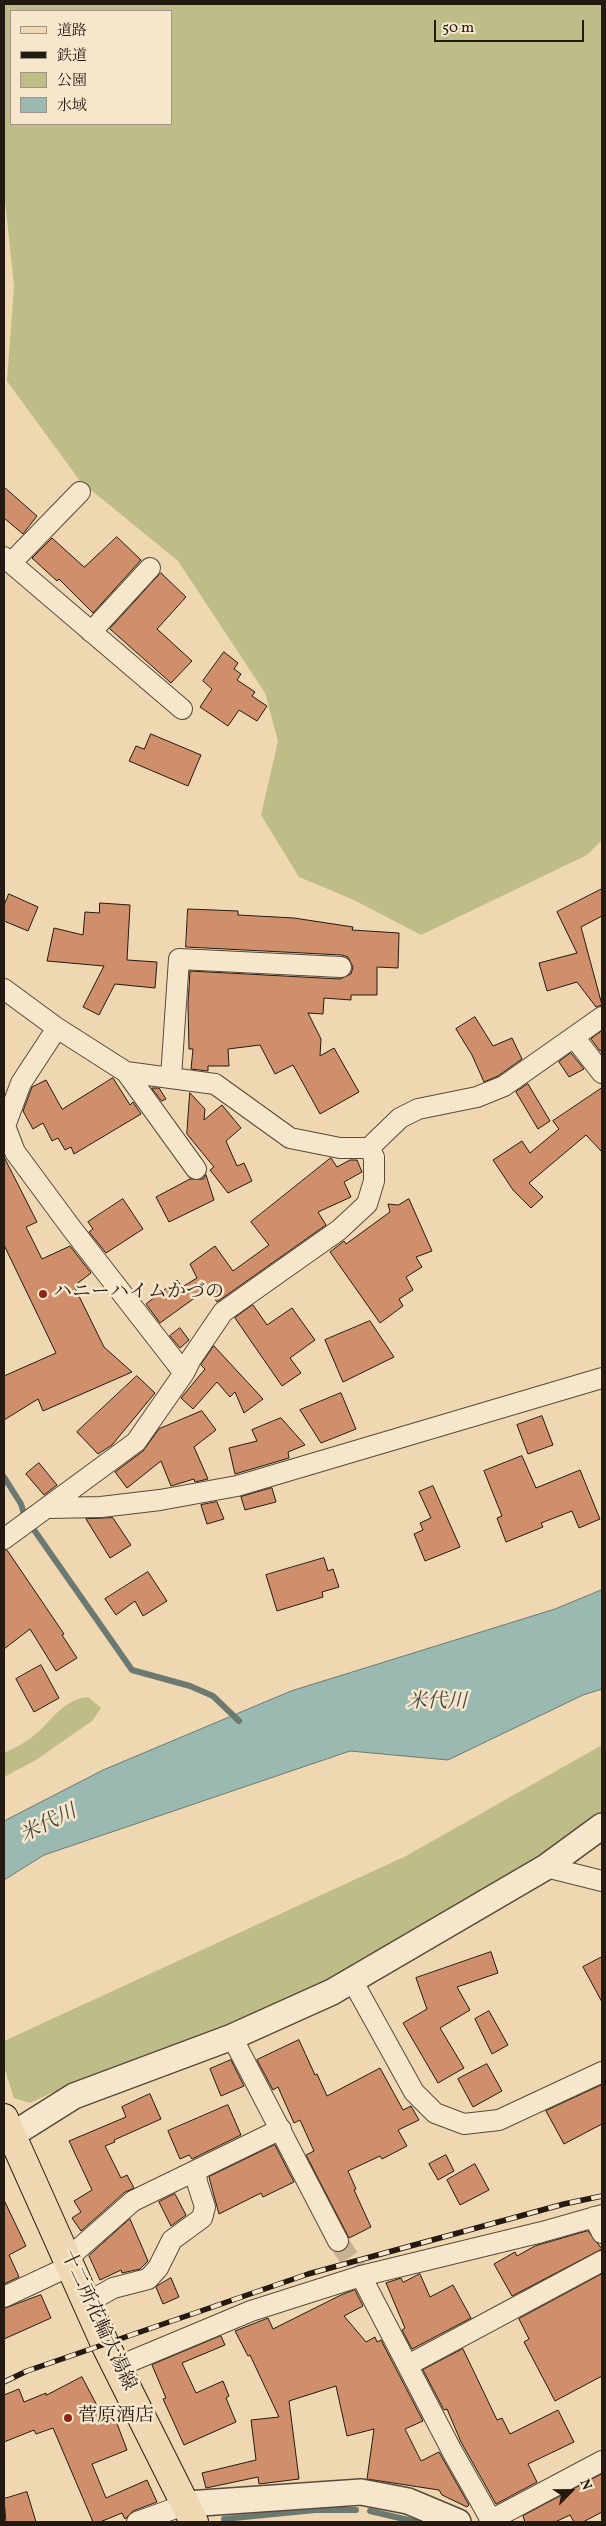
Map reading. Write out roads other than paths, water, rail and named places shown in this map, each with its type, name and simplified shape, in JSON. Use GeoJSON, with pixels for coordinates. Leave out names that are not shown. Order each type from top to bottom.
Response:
{"type":"FeatureCollection","features":[{"type":"Feature","properties":{"kind":"main road","name":"十二所花輪大湯線"},"geometry":{"type":"LineString","coordinates":[[10,2141],[69,2262],[117,2367],[190,2513]]}},
{"type":"Feature","properties":{"kind":"street"},"geometry":{"type":"LineString","coordinates":[[80,492],[7,560],[182,709]]}},
{"type":"Feature","properties":{"kind":"street"},"geometry":{"type":"LineString","coordinates":[[92,632],[150,568]]}},
{"type":"Feature","properties":{"kind":"street"},"geometry":{"type":"LineString","coordinates":[[171,1077],[179,959],[341,967]]}},
{"type":"Feature","properties":{"kind":"street"},"geometry":{"type":"LineString","coordinates":[[4,989],[58,1028],[126,1072],[196,1169]]}},
{"type":"Feature","properties":{"kind":"street"},"geometry":{"type":"LineString","coordinates":[[126,1072],[215,1084],[290,1138],[340,1148],[369,1148],[400,1118],[418,1109],[477,1097],[504,1086],[602,1017]]}},
{"type":"Feature","properties":{"kind":"street"},"geometry":{"type":"LineString","coordinates":[[58,1028],[20,1083],[5,1126],[15,1152],[184,1373]]}},
{"type":"Feature","properties":{"kind":"street"},"geometry":{"type":"LineString","coordinates":[[574,1037],[602,1073]]}},
{"type":"Feature","properties":{"kind":"street"},"geometry":{"type":"LineString","coordinates":[[8,1537],[136,1442],[184,1373],[191,1359],[223,1312],[340,1230],[367,1204],[374,1181],[374,1156],[369,1148]]}},
{"type":"Feature","properties":{"kind":"street"},"geometry":{"type":"LineString","coordinates":[[47,1508],[101,1507],[160,1500],[237,1486],[602,1378]]}},
{"type":"Feature","properties":{"kind":"street"},"geometry":{"type":"LineString","coordinates":[[10,2141],[74,2096],[232,2037],[332,1992],[546,1867],[602,1826]]}},
{"type":"Feature","properties":{"kind":"street"},"geometry":{"type":"LineString","coordinates":[[546,1867],[602,1881]]}},
{"type":"Feature","properties":{"kind":"street"},"geometry":{"type":"LineString","coordinates":[[352,1980],[414,2092],[434,2113],[464,2124],[499,2120],[602,2072]]}},
{"type":"Feature","properties":{"kind":"street"},"geometry":{"type":"LineString","coordinates":[[232,2037],[338,2241]]}},
{"type":"Feature","properties":{"kind":"street"},"geometry":{"type":"LineString","coordinates":[[4,2296],[69,2262],[133,2201],[280,2129]]}},
{"type":"Feature","properties":{"kind":"street"},"geometry":{"type":"LineString","coordinates":[[87,2303],[113,2288],[148,2279],[158,2268],[172,2240],[202,2218],[205,2207],[197,2182],[196,2170]]}},
{"type":"Feature","properties":{"kind":"street"},"geometry":{"type":"LineString","coordinates":[[117,2367],[251,2311],[362,2276],[542,2232],[599,2221]]}},
{"type":"Feature","properties":{"kind":"street"},"geometry":{"type":"LineString","coordinates":[[408,2365],[602,2261]]}},
{"type":"Feature","properties":{"kind":"street"},"geometry":{"type":"LineString","coordinates":[[362,2276],[490,2521],[602,2460]]}},
{"type":"Feature","properties":{"kind":"street"},"geometry":{"type":"LineString","coordinates":[[137,2522],[190,2513],[362,2492],[408,2501],[458,2522]]}},
{"type":"Feature","properties":{"kind":"water","name":"米代川"},"geometry":{"type":"Polygon","coordinates":[[[602,1590],[602,1689],[583,1695],[448,1760],[350,1751],[44,1855],[4,1880],[4,1821],[103,1770],[291,1691],[555,1609],[602,1590]]]}},
{"type":"Feature","properties":{"kind":"waterway"},"geometry":{"type":"LineString","coordinates":[[4,1477],[21,1504],[25,1517],[132,1670],[190,1686],[213,1696],[239,1721]]}},
{"type":"Feature","properties":{"kind":"waterway"},"geometry":{"type":"LineString","coordinates":[[224,2519],[315,2510],[356,2510]]}},
{"type":"Feature","properties":{"kind":"waterway"},"geometry":{"type":"LineString","coordinates":[[370,2511],[417,2522]]}},
{"type":"Feature","properties":{"kind":"tunnel"},"geometry":{"type":"LineString","coordinates":[[338,2241],[361,2276]]}},
{"type":"Feature","properties":{"kind":"railway"},"geometry":{"type":"LineString","coordinates":[[4,2382],[27,2371],[308,2274],[564,2204],[602,2196]]}},
{"type":"Feature","properties":{"kind":"place","name":"ハニーハイムかづの"},"geometry":{"type":"Point","coordinates":[43,1294]}},
{"type":"Feature","properties":{"kind":"place","name":"菅原酒店"},"geometry":{"type":"Point","coordinates":[68,2418]}}]}
